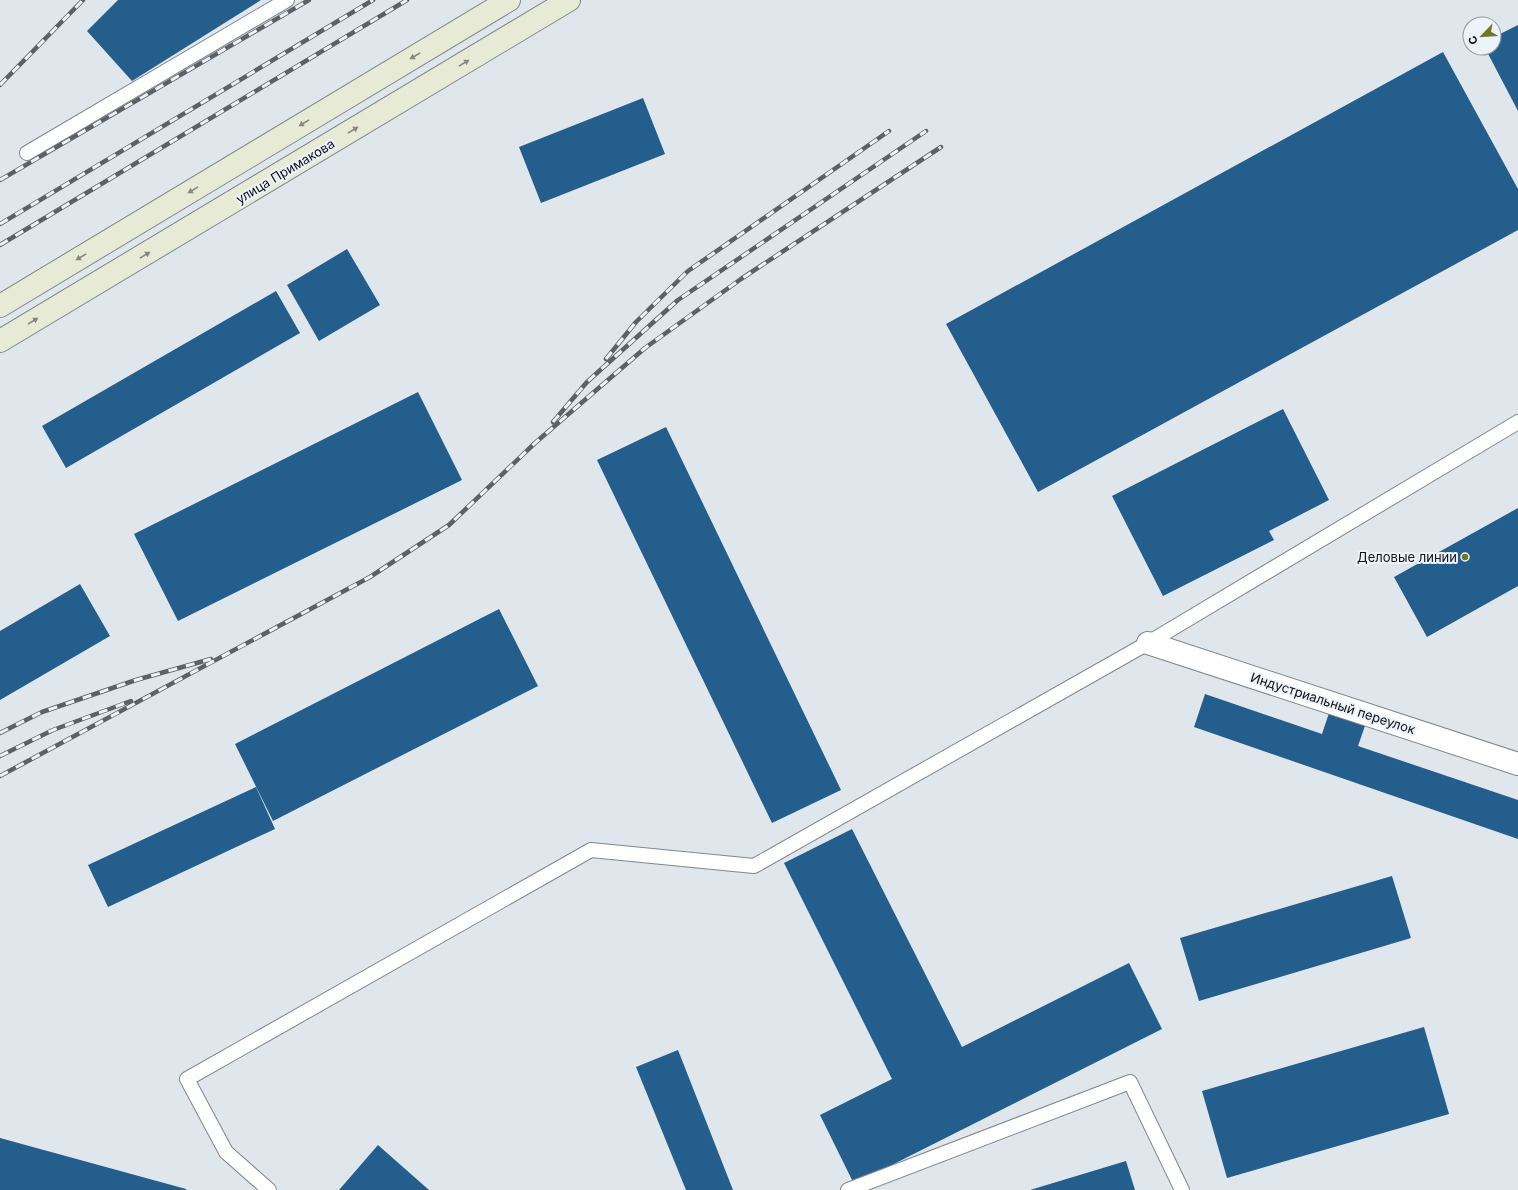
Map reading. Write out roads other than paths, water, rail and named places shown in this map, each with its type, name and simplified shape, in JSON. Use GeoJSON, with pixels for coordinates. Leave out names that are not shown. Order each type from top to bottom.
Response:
{"type":"FeatureCollection","features":[{"type":"Feature","properties":{"kind":"main road"},"geometry":{"type":"LineString","coordinates":[[0,306],[509,0]]}},
{"type":"Feature","properties":{"kind":"main road","name":"улица Примакова"},"geometry":{"type":"LineString","coordinates":[[0,341],[569,0]]}},
{"type":"Feature","properties":{"kind":"street","name":"Индустриальный переулок"},"geometry":{"type":"LineString","coordinates":[[1148,643],[1518,764]]}},
{"type":"Feature","properties":{"kind":"lane"},"geometry":{"type":"LineString","coordinates":[[27,153],[287,0]]}},
{"type":"Feature","properties":{"kind":"lane"},"geometry":{"type":"LineString","coordinates":[[269,1190],[226,1152],[187,1079],[591,850],[754,866],[1148,643],[1518,422]]}},
{"type":"Feature","properties":{"kind":"lane"},"geometry":{"type":"LineString","coordinates":[[848,1190],[1130,1082],[1182,1190]]}},
{"type":"Feature","properties":{"kind":"railway"},"geometry":{"type":"LineString","coordinates":[[0,85],[83,0]]}},
{"type":"Feature","properties":{"kind":"railway"},"geometry":{"type":"LineString","coordinates":[[0,180],[309,0]]}},
{"type":"Feature","properties":{"kind":"railway"},"geometry":{"type":"LineString","coordinates":[[0,224],[373,0]]}},
{"type":"Feature","properties":{"kind":"railway"},"geometry":{"type":"LineString","coordinates":[[0,245],[407,0]]}},
{"type":"Feature","properties":{"kind":"railway"},"geometry":{"type":"LineString","coordinates":[[606,359],[636,322],[688,271],[889,131]]}},
{"type":"Feature","properties":{"kind":"railway"},"geometry":{"type":"LineString","coordinates":[[553,422],[587,382],[678,300],[926,131]]}},
{"type":"Feature","properties":{"kind":"railway"},"geometry":{"type":"LineString","coordinates":[[0,776],[370,577],[449,525],[535,443],[645,348],[741,279],[941,147]]}},
{"type":"Feature","properties":{"kind":"railway"},"geometry":{"type":"LineString","coordinates":[[0,733],[42,712],[136,680],[211,659]]}},
{"type":"Feature","properties":{"kind":"railway"},"geometry":{"type":"LineString","coordinates":[[0,756],[53,730],[131,701]]}},
{"type":"Feature","properties":{"kind":"place","name":"Деловые линии"},"geometry":{"type":"Point","coordinates":[1465,557]}}]}
